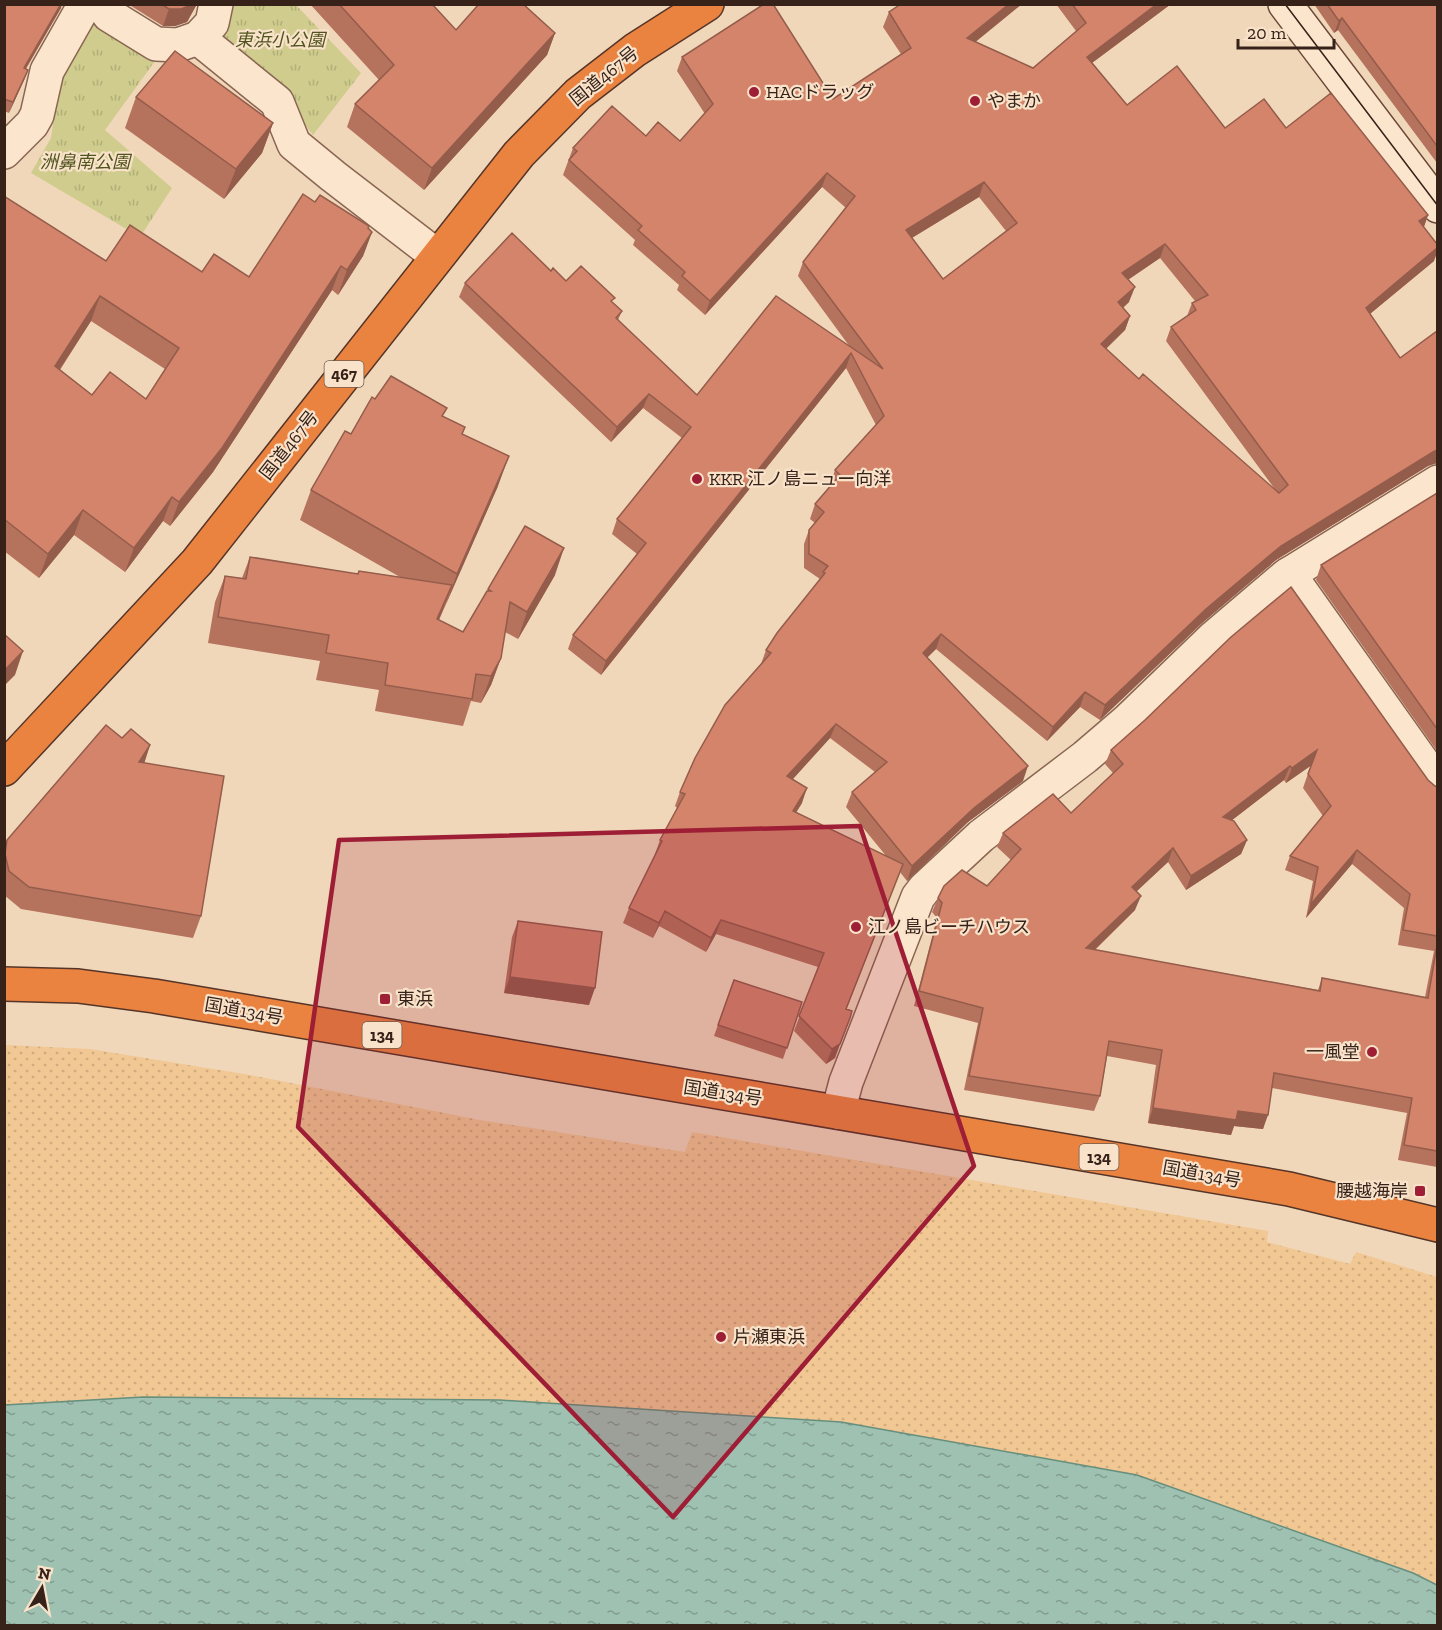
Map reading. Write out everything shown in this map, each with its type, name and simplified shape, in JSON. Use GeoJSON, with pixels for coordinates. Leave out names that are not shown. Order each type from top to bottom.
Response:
{"type":"FeatureCollection","features":[{"type":"Feature","properties":{"kind":"highway","name":"国道467号"},"geometry":{"type":"LineString","coordinates":[[4,769],[198,562],[519,154],[578,94],[635,50],[707,4]]}},
{"type":"Feature","properties":{"kind":"highway","name":"国道134号"},"geometry":{"type":"LineString","coordinates":[[4,984],[78,986],[154,996],[1289,1189],[1437,1225]]}},
{"type":"Feature","properties":{"kind":"street"},"geometry":{"type":"LineString","coordinates":[[4,152],[32,124],[37,114],[47,71],[85,4]]}},
{"type":"Feature","properties":{"kind":"street"},"geometry":{"type":"LineString","coordinates":[[102,4],[109,15],[156,44],[178,45],[198,38],[212,23],[216,4]]}},
{"type":"Feature","properties":{"kind":"street"},"geometry":{"type":"LineString","coordinates":[[1285,4],[1437,206]]}},
{"type":"Feature","properties":{"kind":"street"},"geometry":{"type":"LineString","coordinates":[[198,38],[277,102],[294,144],[437,256]]}},
{"type":"Feature","properties":{"kind":"street"},"geometry":{"type":"LineString","coordinates":[[838,1113],[846,1082],[918,897],[981,836],[1085,757],[1213,638],[1289,574],[1437,482]]}},
{"type":"Feature","properties":{"kind":"street"},"geometry":{"type":"LineString","coordinates":[[1289,574],[1437,784]]}},
{"type":"Feature","properties":{"kind":"highlighted area"},"geometry":{"type":"Polygon","coordinates":[[[860,826],[974,1166],[673,1517],[298,1127],[339,840],[860,826]]]}},
{"type":"Feature","properties":{"kind":"green space","name":"東浜小公園"},"geometry":{"type":"Polygon","coordinates":[[[230,5],[296,5],[361,73],[313,135],[292,99],[219,36],[230,5]]]}},
{"type":"Feature","properties":{"kind":"green space","name":"洲鼻南公園"},"geometry":{"type":"Polygon","coordinates":[[[93,17],[158,57],[105,130],[172,188],[140,237],[31,173],[51,138],[59,82],[93,17]]]}},
{"type":"Feature","properties":{"kind":"sand","name":"片瀬東浜"},"geometry":{"type":"Polygon","coordinates":[[[5,1045],[90,1049],[250,1075],[480,1120],[685,1152],[692,1132],[1268,1231],[1267,1242],[1350,1264],[1356,1252],[1437,1277],[1437,1585],[1413,1573],[1137,1475],[841,1422],[500,1400],[143,1397],[5,1405],[5,1045]]]}},
{"type":"Feature","properties":{"kind":"water"},"geometry":{"type":"Polygon","coordinates":[[[143,1397],[500,1400],[841,1422],[1137,1475],[1413,1573],[1437,1585],[1437,1625],[5,1625],[5,1405],[143,1397]]]}},
{"type":"Feature","properties":{"kind":"building"},"geometry":{"type":"Polygon","coordinates":[[[4,4],[61,4],[24,68],[28,70],[13,102],[4,99],[4,4]]]}},
{"type":"Feature","properties":{"kind":"building"},"geometry":{"type":"Polygon","coordinates":[[[161,4],[194,4],[181,9],[169,9],[161,4]]]}},
{"type":"Feature","properties":{"kind":"building"},"geometry":{"type":"Polygon","coordinates":[[[339,4],[432,4],[456,30],[479,4],[523,4],[555,33],[432,168],[355,104],[394,65],[339,4]]]}},
{"type":"Feature","properties":{"kind":"building"},"geometry":{"type":"Polygon","coordinates":[[[764,4],[773,4],[833,99],[911,48],[889,12],[901,4],[1009,4],[967,38],[1033,68],[1086,23],[1072,4],[1157,4],[1087,57],[1127,105],[1177,66],[1225,128],[1264,99],[1286,128],[1331,93],[1428,215],[1419,221],[1437,244],[1437,248],[1366,308],[1400,358],[1437,331],[1437,450],[1281,546],[1206,609],[1105,705],[1085,692],[1053,727],[941,634],[923,653],[1028,766],[974,808],[912,866],[852,792],[887,762],[836,724],[787,776],[807,788],[793,811],[903,864],[846,1009],[852,1011],[850,1018],[840,1044],[832,1049],[799,1016],[824,953],[721,920],[711,938],[665,911],[659,923],[629,908],[662,841],[660,840],[685,794],[680,792],[695,758],[725,705],[771,653],[766,650],[777,633],[825,573],[823,572],[828,566],[809,554],[809,530],[824,512],[815,504],[840,475],[835,470],[884,416],[851,353],[606,661],[573,635],[646,543],[617,519],[691,427],[649,394],[617,427],[465,283],[512,233],[551,271],[553,268],[566,281],[581,266],[615,298],[611,301],[622,311],[616,318],[697,395],[776,296],[883,369],[803,262],[855,196],[827,173],[710,301],[682,276],[685,272],[638,230],[642,226],[569,160],[577,151],[573,148],[612,106],[646,136],[658,122],[680,141],[713,104],[682,57],[764,4]],[[984,182],[906,230],[943,279],[1017,223],[984,182]],[[1165,244],[1122,273],[1135,287],[1118,302],[1130,316],[1101,344],[1139,379],[1143,374],[1279,493],[1288,485],[1171,327],[1196,310],[1192,303],[1208,295],[1165,244]]]}},
{"type":"Feature","properties":{"kind":"building"},"geometry":{"type":"Polygon","coordinates":[[[1327,4],[1437,4],[1437,146],[1342,18],[1339,21],[1327,4]]]}},
{"type":"Feature","properties":{"kind":"building"},"geometry":{"type":"Polygon","coordinates":[[[175,51],[273,123],[236,169],[136,97],[175,51]]]}},
{"type":"Feature","properties":{"kind":"building"},"geometry":{"type":"Polygon","coordinates":[[[303,194],[315,202],[320,195],[369,226],[372,232],[347,270],[341,266],[222,448],[179,502],[172,497],[134,548],[83,510],[48,554],[4,519],[4,196],[106,261],[130,225],[202,272],[214,254],[249,277],[303,194]],[[100,296],[55,366],[92,395],[110,372],[146,399],[179,348],[100,296]]]}},
{"type":"Feature","properties":{"kind":"building"},"geometry":{"type":"Polygon","coordinates":[[[391,376],[447,408],[442,416],[465,427],[462,434],[509,456],[457,574],[311,490],[345,431],[351,434],[372,397],[375,399],[391,376]]]}},
{"type":"Feature","properties":{"kind":"building"},"geometry":{"type":"Polygon","coordinates":[[[1437,493],[1437,729],[1321,565],[1437,493]]]}},
{"type":"Feature","properties":{"kind":"building"},"geometry":{"type":"Polygon","coordinates":[[[525,526],[564,548],[527,612],[510,602],[501,658],[491,676],[476,674],[472,699],[385,685],[388,663],[326,653],[329,635],[218,617],[225,576],[246,579],[250,557],[358,574],[359,571],[452,585],[437,619],[463,632],[487,591],[491,591],[488,589],[525,526]]]}},
{"type":"Feature","properties":{"kind":"building"},"geometry":{"type":"Polygon","coordinates":[[[1291,587],[1428,780],[1437,787],[1437,936],[1403,930],[1410,894],[1357,850],[1311,904],[1318,867],[1290,856],[1331,806],[1308,774],[1317,750],[1292,768],[1290,766],[1223,817],[1234,821],[1247,840],[1191,876],[1173,848],[1132,887],[1141,896],[1086,948],[1320,991],[1322,978],[1428,998],[1437,945],[1437,1151],[1404,1145],[1412,1098],[1274,1073],[1268,1115],[1238,1111],[1236,1120],[1153,1108],[1162,1050],[1109,1041],[1100,1096],[969,1076],[983,1008],[919,991],[942,903],[938,898],[944,886],[962,870],[987,886],[1021,849],[1003,833],[1053,794],[1071,813],[1123,764],[1111,750],[1231,637],[1291,587]]]}},
{"type":"Feature","properties":{"kind":"building"},"geometry":{"type":"Polygon","coordinates":[[[4,634],[23,651],[4,671],[4,634]]]}},
{"type":"Feature","properties":{"kind":"building"},"geometry":{"type":"Polygon","coordinates":[[[106,725],[122,738],[131,729],[150,745],[139,762],[224,776],[201,916],[29,887],[9,871],[5,854],[7,840],[106,725]]]}},
{"type":"Feature","properties":{"kind":"building"},"geometry":{"type":"Polygon","coordinates":[[[518,921],[602,932],[595,988],[510,977],[518,921]]]}},
{"type":"Feature","properties":{"kind":"building"},"geometry":{"type":"Polygon","coordinates":[[[734,980],[802,1002],[787,1048],[718,1025],[734,980]]]}},
{"type":"Feature","properties":{"kind":"tram line"},"geometry":{"type":"LineString","coordinates":[[1285,4],[1438,206]]}},
{"type":"Feature","properties":{"kind":"place","name":"HACドラッグ"},"geometry":{"type":"Point","coordinates":[754,92]}},
{"type":"Feature","properties":{"kind":"place","name":"やまか"},"geometry":{"type":"Point","coordinates":[975,101]}},
{"type":"Feature","properties":{"kind":"place","name":"KKR 江ノ島ニュー向洋"},"geometry":{"type":"Point","coordinates":[697,479]}},
{"type":"Feature","properties":{"kind":"place","name":"江ノ島ビーチハウス"},"geometry":{"type":"Point","coordinates":[856,927]}},
{"type":"Feature","properties":{"kind":"place","name":"東浜"},"geometry":{"type":"Point","coordinates":[385,999]}},
{"type":"Feature","properties":{"kind":"place","name":"一風堂"},"geometry":{"type":"Point","coordinates":[1372,1052]}},
{"type":"Feature","properties":{"kind":"place","name":"腰越海岸"},"geometry":{"type":"Point","coordinates":[1420,1191]}},
{"type":"Feature","properties":{"kind":"place","name":"片瀬東浜"},"geometry":{"type":"Point","coordinates":[721,1337]}}]}
